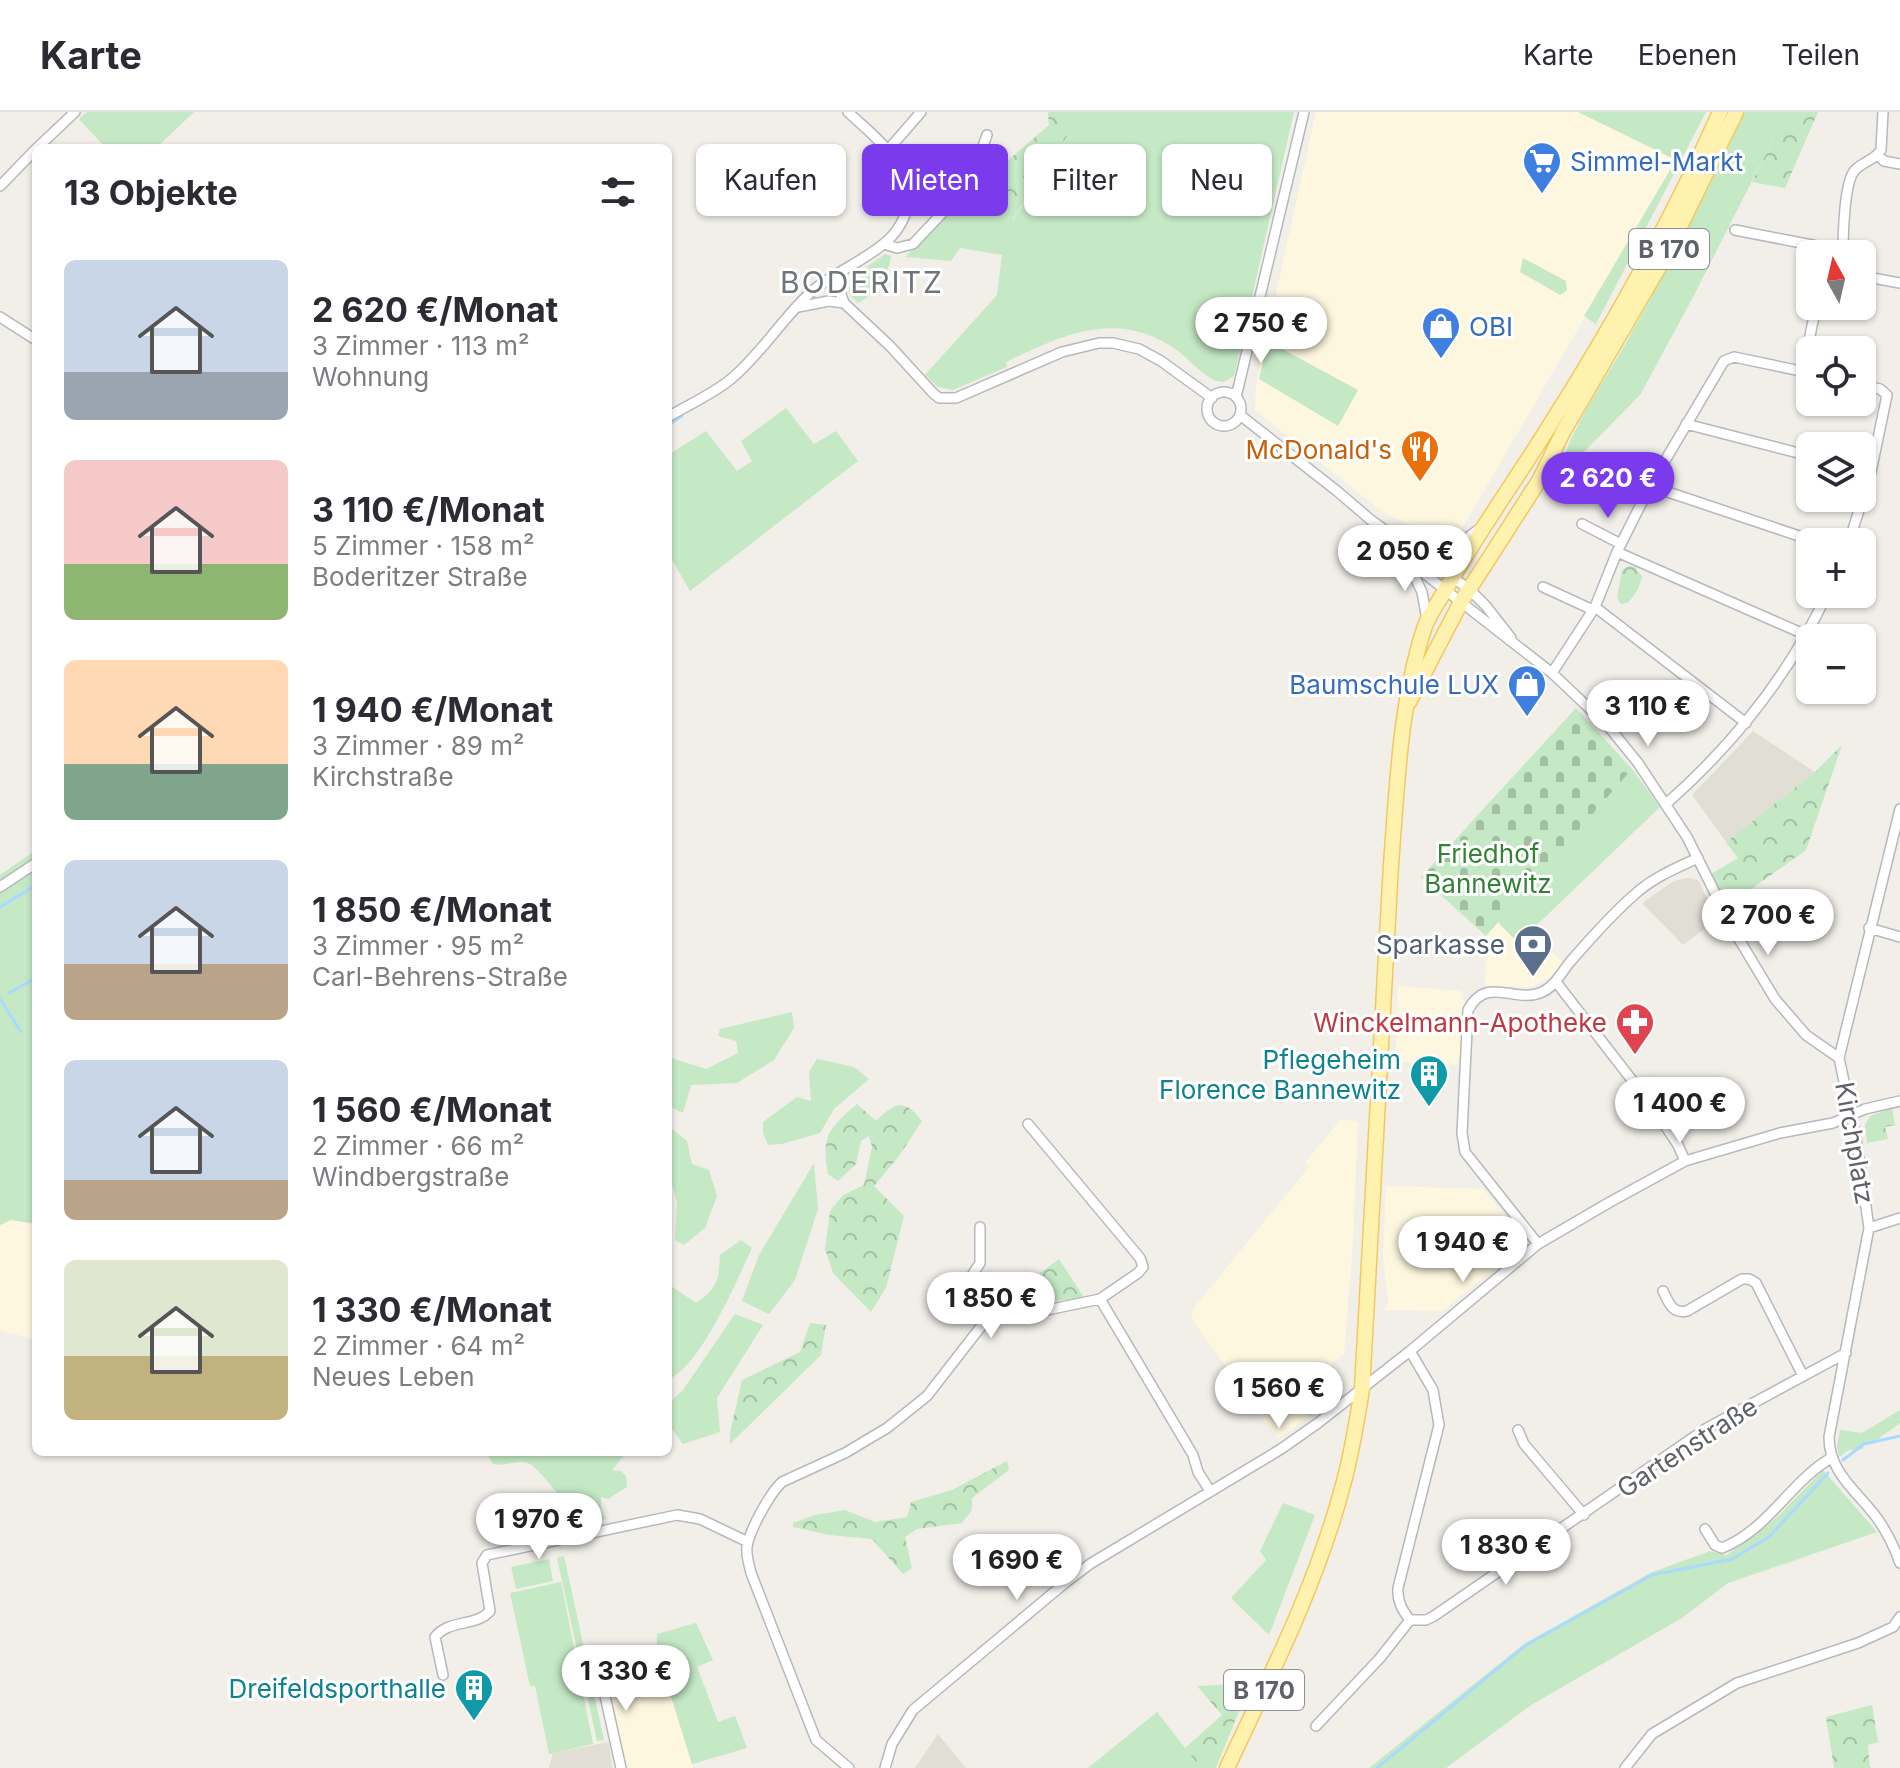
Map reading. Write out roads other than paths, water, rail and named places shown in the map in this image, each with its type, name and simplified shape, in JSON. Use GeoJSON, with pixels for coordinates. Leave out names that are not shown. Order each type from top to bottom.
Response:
{"type":"FeatureCollection","features":[{"type":"Feature","properties":{"kind":"main road","name":"B 170"},"geometry":{"type":"LineString","coordinates":[[1227,1768],[1300,1611],[1316,1567],[1343,1487],[1362,1389],[1391,865],[1409,680],[1427,622],[1588,365],[1651,251],[1720,112]]}},
{"type":"Feature","properties":{"kind":"main road","name":"B 170"},"geometry":{"type":"LineString","coordinates":[[1408,704],[1465,595],[1540,479],[1563,432],[1652,280],[1736,112]]}},
{"type":"Feature","properties":{"kind":"street"},"geometry":{"type":"LineString","coordinates":[[40,144],[75,112]]}},
{"type":"Feature","properties":{"kind":"street"},"geometry":{"type":"LineString","coordinates":[[848,112],[882,144]]}},
{"type":"Feature","properties":{"kind":"street"},"geometry":{"type":"LineString","coordinates":[[893,144],[921,112]]}},
{"type":"Feature","properties":{"kind":"street"},"geometry":{"type":"LineString","coordinates":[[1236,397],[1223,392],[1212,398],[1207,409],[1218,425],[1231,425],[1240,415],[1236,397],[1304,112]]}},
{"type":"Feature","properties":{"kind":"street"},"geometry":{"type":"LineString","coordinates":[[1843,240],[1842,225],[1851,176],[1881,150],[1883,112]]}},
{"type":"Feature","properties":{"kind":"street"},"geometry":{"type":"LineString","coordinates":[[884,244],[897,248],[913,244],[977,176],[987,135]]}},
{"type":"Feature","properties":{"kind":"street"},"geometry":{"type":"LineString","coordinates":[[0,186],[32,152]]}},
{"type":"Feature","properties":{"kind":"street"},"geometry":{"type":"LineString","coordinates":[[1878,155],[1884,161],[1900,164]]}},
{"type":"Feature","properties":{"kind":"street"},"geometry":{"type":"LineString","coordinates":[[672,415],[730,380],[789,313],[817,287],[884,244],[905,216]]}},
{"type":"Feature","properties":{"kind":"street"},"geometry":{"type":"LineString","coordinates":[[1735,230],[1796,241]]}},
{"type":"Feature","properties":{"kind":"street"},"geometry":{"type":"LineString","coordinates":[[841,273],[837,283],[844,303],[890,346],[933,393],[948,399],[1062,352],[1099,343],[1139,349],[1212,398]]}},
{"type":"Feature","properties":{"kind":"street"},"geometry":{"type":"LineString","coordinates":[[1876,279],[1900,283]]}},
{"type":"Feature","properties":{"kind":"street"},"geometry":{"type":"LineString","coordinates":[[798,307],[829,301],[844,303]]}},
{"type":"Feature","properties":{"kind":"street"},"geometry":{"type":"LineString","coordinates":[[0,317],[32,337]]}},
{"type":"Feature","properties":{"kind":"street"},"geometry":{"type":"LineString","coordinates":[[1552,673],[1594,609],[1619,548],[1650,486],[1724,361],[1734,357],[1796,370]]}},
{"type":"Feature","properties":{"kind":"street"},"geometry":{"type":"LineString","coordinates":[[1876,388],[1887,395],[1876,434]]}},
{"type":"Feature","properties":{"kind":"street"},"geometry":{"type":"LineString","coordinates":[[1240,415],[1418,554],[1465,595],[1499,634],[1552,673],[1609,727],[1666,804],[1698,858],[1734,931],[1775,999],[1806,1035],[1839,1058],[1900,809]]}},
{"type":"Feature","properties":{"kind":"street"},"geometry":{"type":"LineString","coordinates":[[1686,424],[1796,452]]}},
{"type":"Feature","properties":{"kind":"street"},"geometry":{"type":"LineString","coordinates":[[1650,486],[1796,535]]}},
{"type":"Feature","properties":{"kind":"street"},"geometry":{"type":"LineString","coordinates":[[1372,521],[1407,560],[1422,592],[1427,622]]}},
{"type":"Feature","properties":{"kind":"street"},"geometry":{"type":"LineString","coordinates":[[1418,554],[1436,556],[1452,552],[1487,522]]}},
{"type":"Feature","properties":{"kind":"street"},"geometry":{"type":"LineString","coordinates":[[1582,524],[1619,548],[1796,630]]}},
{"type":"Feature","properties":{"kind":"street"},"geometry":{"type":"LineString","coordinates":[[1407,560],[1486,606],[1515,643]]}},
{"type":"Feature","properties":{"kind":"street"},"geometry":{"type":"LineString","coordinates":[[1543,587],[1594,609],[1746,723]]}},
{"type":"Feature","properties":{"kind":"street"},"geometry":{"type":"LineString","coordinates":[[1666,804],[1716,757],[1746,723],[1796,650]]}},
{"type":"Feature","properties":{"kind":"street"},"geometry":{"type":"LineString","coordinates":[[1538,1244],[1465,1152],[1462,1133],[1468,1010],[1484,992],[1539,994],[1556,982],[1568,964],[1635,893],[1667,872],[1698,858]]}},
{"type":"Feature","properties":{"kind":"street"},"geometry":{"type":"LineString","coordinates":[[0,887],[32,866]]}},
{"type":"Feature","properties":{"kind":"street"},"geometry":{"type":"LineString","coordinates":[[1869,928],[1900,937]]}},
{"type":"Feature","properties":{"kind":"street"},"geometry":{"type":"LineString","coordinates":[[1556,982],[1652,1106],[1685,1161]]}},
{"type":"Feature","properties":{"kind":"street","name":"Kirchplatz"},"geometry":{"type":"LineString","coordinates":[[1831,1458],[1829,1437],[1869,1228],[1852,1114],[1839,1058]]}},
{"type":"Feature","properties":{"kind":"street"},"geometry":{"type":"LineString","coordinates":[[885,1768],[892,1744],[904,1722],[925,1700],[1090,1564],[1281,1449],[1410,1351],[1538,1244],[1685,1161],[1780,1133],[1833,1123],[1852,1114],[1900,1101]]}},
{"type":"Feature","properties":{"kind":"street"},"geometry":{"type":"LineString","coordinates":[[993,1311],[1047,1310],[1100,1299],[1143,1267],[1140,1258],[1028,1124]]}},
{"type":"Feature","properties":{"kind":"street"},"geometry":{"type":"LineString","coordinates":[[1869,1228],[1900,1218]]}},
{"type":"Feature","properties":{"kind":"street"},"geometry":{"type":"LineString","coordinates":[[980,1227],[980,1263],[969,1280],[993,1311]]}},
{"type":"Feature","properties":{"kind":"street"},"geometry":{"type":"LineString","coordinates":[[1663,1291],[1673,1309],[1679,1313],[1742,1279],[1756,1283],[1803,1376]]}},
{"type":"Feature","properties":{"kind":"street"},"geometry":{"type":"LineString","coordinates":[[1100,1299],[1193,1455],[1198,1472],[1210,1491]]}},
{"type":"Feature","properties":{"kind":"street"},"geometry":{"type":"LineString","coordinates":[[849,1768],[816,1740],[747,1559],[748,1542],[774,1489],[887,1428],[927,1396],[993,1311]]}},
{"type":"Feature","properties":{"kind":"street"},"geometry":{"type":"LineString","coordinates":[[1316,1726],[1388,1649],[1410,1620],[1397,1597],[1398,1588],[1439,1425],[1433,1390],[1410,1351]]}},
{"type":"Feature","properties":{"kind":"street","name":"Gartenstraße"},"geometry":{"type":"LineString","coordinates":[[1410,1620],[1426,1620],[1434,1616],[1707,1428],[1846,1353]]}},
{"type":"Feature","properties":{"kind":"street"},"geometry":{"type":"LineString","coordinates":[[1518,1430],[1524,1444],[1584,1515]]}},
{"type":"Feature","properties":{"kind":"street"},"geometry":{"type":"LineString","coordinates":[[1705,1529],[1715,1545],[1722,1548],[1734,1544],[1765,1521],[1800,1481],[1831,1458],[1846,1484],[1876,1516],[1894,1545],[1900,1563]]}},
{"type":"Feature","properties":{"kind":"street"},"geometry":{"type":"LineString","coordinates":[[443,1675],[435,1637],[441,1628],[484,1618],[490,1611],[482,1563],[487,1555],[677,1515],[700,1519],[748,1542]]}},
{"type":"Feature","properties":{"kind":"street"},"geometry":{"type":"LineString","coordinates":[[1625,1768],[1652,1734],[1737,1683],[1858,1643],[1893,1627],[1900,1618]]}},
{"type":"Feature","properties":{"kind":"street"},"geometry":{"type":"LineString","coordinates":[[598,1664],[621,1768]]}},
{"type":"Feature","properties":{"kind":"waterway"},"geometry":{"type":"LineString","coordinates":[[672,422],[682,416]]}},
{"type":"Feature","properties":{"kind":"waterway"},"geometry":{"type":"LineString","coordinates":[[0,907],[32,887]]}},
{"type":"Feature","properties":{"kind":"waterway"},"geometry":{"type":"LineString","coordinates":[[9,993],[32,980]]}},
{"type":"Feature","properties":{"kind":"waterway"},"geometry":{"type":"LineString","coordinates":[[0,999],[21,1032]]}},
{"type":"Feature","properties":{"kind":"waterway"},"geometry":{"type":"LineString","coordinates":[[1843,1460],[1864,1444],[1900,1436]]}},
{"type":"Feature","properties":{"kind":"waterway"},"geometry":{"type":"LineString","coordinates":[[1377,1768],[1526,1645],[1652,1575],[1732,1559],[1769,1537],[1828,1473]]}},
{"type":"Feature","properties":{"kind":"place","name":"Simmel-Markt"},"geometry":{"type":"Point","coordinates":[1542,195]}},
{"type":"Feature","properties":{"kind":"place","name":"OBI"},"geometry":{"type":"Point","coordinates":[1441,360]}},
{"type":"Feature","properties":{"kind":"place","name":"McDonald's"},"geometry":{"type":"Point","coordinates":[1420,483]}},
{"type":"Feature","properties":{"kind":"place","name":"Baumschule LUX"},"geometry":{"type":"Point","coordinates":[1527,718]}},
{"type":"Feature","properties":{"kind":"place","name":"Sparkasse"},"geometry":{"type":"Point","coordinates":[1533,978]}},
{"type":"Feature","properties":{"kind":"place","name":"Winckelmann-Apotheke"},"geometry":{"type":"Point","coordinates":[1635,1056]}},
{"type":"Feature","properties":{"kind":"place","name":"Pflegeheim Florence Bannewitz"},"geometry":{"type":"Point","coordinates":[1429,1108]}},
{"type":"Feature","properties":{"kind":"place","name":"Dreifeldsporthalle"},"geometry":{"type":"Point","coordinates":[474,1722]}},
{"type":"Feature","properties":{"kind":"district","name":"BODERITZ"},"geometry":{"type":"Point","coordinates":[862,282]}},
{"type":"Feature","properties":{"kind":"park label","name":"Friedhof Bannewitz"},"geometry":{"type":"Point","coordinates":[1488,868]}}]}
